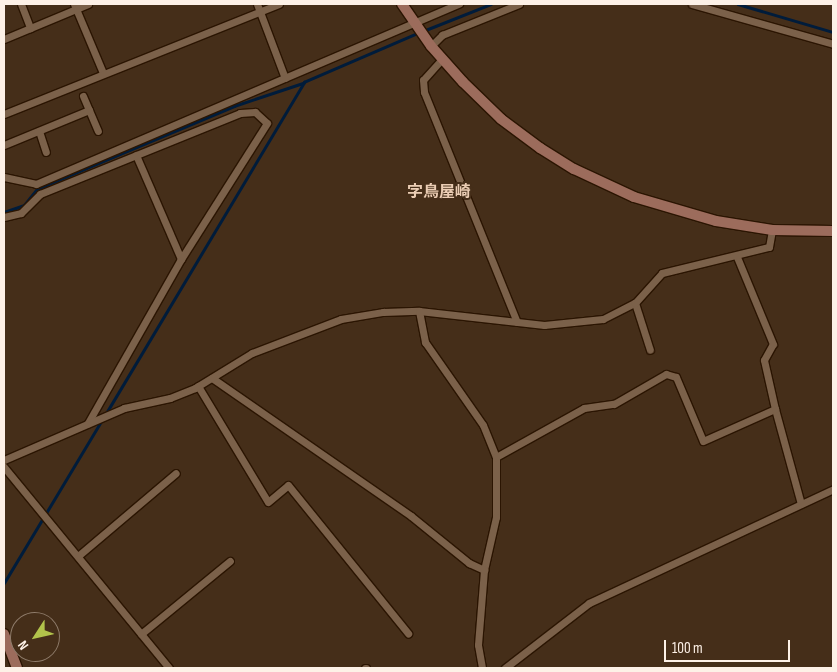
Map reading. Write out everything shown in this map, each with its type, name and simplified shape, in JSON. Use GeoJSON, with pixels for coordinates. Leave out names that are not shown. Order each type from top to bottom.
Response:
{"type":"FeatureCollection","features":[{"type":"Feature","properties":{"kind":"street"},"geometry":{"type":"LineString","coordinates":[[21,4],[30,28]]}},
{"type":"Feature","properties":{"kind":"street"},"geometry":{"type":"LineString","coordinates":[[4,39],[75,6],[88,4]]}},
{"type":"Feature","properties":{"kind":"street"},"geometry":{"type":"LineString","coordinates":[[257,4],[285,78]]}},
{"type":"Feature","properties":{"kind":"street"},"geometry":{"type":"LineString","coordinates":[[4,114],[279,4]]}},
{"type":"Feature","properties":{"kind":"street"},"geometry":{"type":"LineString","coordinates":[[402,4],[442,59],[501,119],[540,148],[574,169],[666,208],[716,221],[772,230],[833,231]]}},
{"type":"Feature","properties":{"kind":"street"},"geometry":{"type":"LineString","coordinates":[[4,177],[36,184],[285,78],[416,25],[459,4]]}},
{"type":"Feature","properties":{"kind":"street"},"geometry":{"type":"LineString","coordinates":[[429,43],[519,4]]}},
{"type":"Feature","properties":{"kind":"street"},"geometry":{"type":"LineString","coordinates":[[692,4],[833,44]]}},
{"type":"Feature","properties":{"kind":"street"},"geometry":{"type":"LineString","coordinates":[[75,6],[103,73]]}},
{"type":"Feature","properties":{"kind":"street"},"geometry":{"type":"LineString","coordinates":[[442,59],[423,80],[424,92],[517,322]]}},
{"type":"Feature","properties":{"kind":"street"},"geometry":{"type":"LineString","coordinates":[[83,96],[98,131]]}},
{"type":"Feature","properties":{"kind":"street"},"geometry":{"type":"LineString","coordinates":[[4,145],[89,110]]}},
{"type":"Feature","properties":{"kind":"street"},"geometry":{"type":"LineString","coordinates":[[4,217],[21,213],[40,194],[240,113],[255,112],[267,123],[181,259],[91,424]]}},
{"type":"Feature","properties":{"kind":"street"},"geometry":{"type":"LineString","coordinates":[[38,131],[46,152]]}},
{"type":"Feature","properties":{"kind":"street"},"geometry":{"type":"LineString","coordinates":[[136,155],[181,259]]}},
{"type":"Feature","properties":{"kind":"street"},"geometry":{"type":"LineString","coordinates":[[4,460],[111,414],[144,402],[170,398],[198,386],[252,353],[341,320],[383,312],[418,311],[544,325],[582,323],[614,316],[635,303],[662,273],[685,265],[737,257],[769,247],[772,230]]}},
{"type":"Feature","properties":{"kind":"street"},"geometry":{"type":"LineString","coordinates":[[737,257],[773,344],[764,360],[775,409],[801,504]]}},
{"type":"Feature","properties":{"kind":"street"},"geometry":{"type":"LineString","coordinates":[[635,303],[650,350]]}},
{"type":"Feature","properties":{"kind":"street"},"geometry":{"type":"LineString","coordinates":[[418,311],[425,342],[483,425],[496,457],[496,517],[484,570],[478,645],[482,668]]}},
{"type":"Feature","properties":{"kind":"street"},"geometry":{"type":"LineString","coordinates":[[496,457],[584,408],[614,404],[666,374],[676,377],[703,441],[775,409]]}},
{"type":"Feature","properties":{"kind":"street"},"geometry":{"type":"LineString","coordinates":[[212,378],[411,516],[469,563],[484,570]]}},
{"type":"Feature","properties":{"kind":"street"},"geometry":{"type":"LineString","coordinates":[[198,386],[268,502],[288,485],[408,633]]}},
{"type":"Feature","properties":{"kind":"street"},"geometry":{"type":"LineString","coordinates":[[4,467],[169,668]]}},
{"type":"Feature","properties":{"kind":"street"},"geometry":{"type":"LineString","coordinates":[[78,556],[176,472]]}},
{"type":"Feature","properties":{"kind":"street"},"geometry":{"type":"LineString","coordinates":[[505,668],[589,603],[833,489]]}},
{"type":"Feature","properties":{"kind":"street"},"geometry":{"type":"LineString","coordinates":[[141,634],[230,561]]}},
{"type":"Feature","properties":{"kind":"street"},"geometry":{"type":"LineString","coordinates":[[4,634],[17,668]]}},
{"type":"Feature","properties":{"kind":"waterway"},"geometry":{"type":"LineString","coordinates":[[423,31],[491,4]]}},
{"type":"Feature","properties":{"kind":"waterway"},"geometry":{"type":"LineString","coordinates":[[738,4],[833,32]]}},
{"type":"Feature","properties":{"kind":"waterway"},"geometry":{"type":"LineString","coordinates":[[105,415],[304,82],[418,33]]}},
{"type":"Feature","properties":{"kind":"waterway"},"geometry":{"type":"LineString","coordinates":[[4,212],[24,205],[37,189],[234,106],[303,83]]}},
{"type":"Feature","properties":{"kind":"waterway"},"geometry":{"type":"LineString","coordinates":[[4,583],[102,420]]}},
{"type":"Feature","properties":{"kind":"district","name":"字鳥屋崎"},"geometry":{"type":"Point","coordinates":[439,193]}}]}
